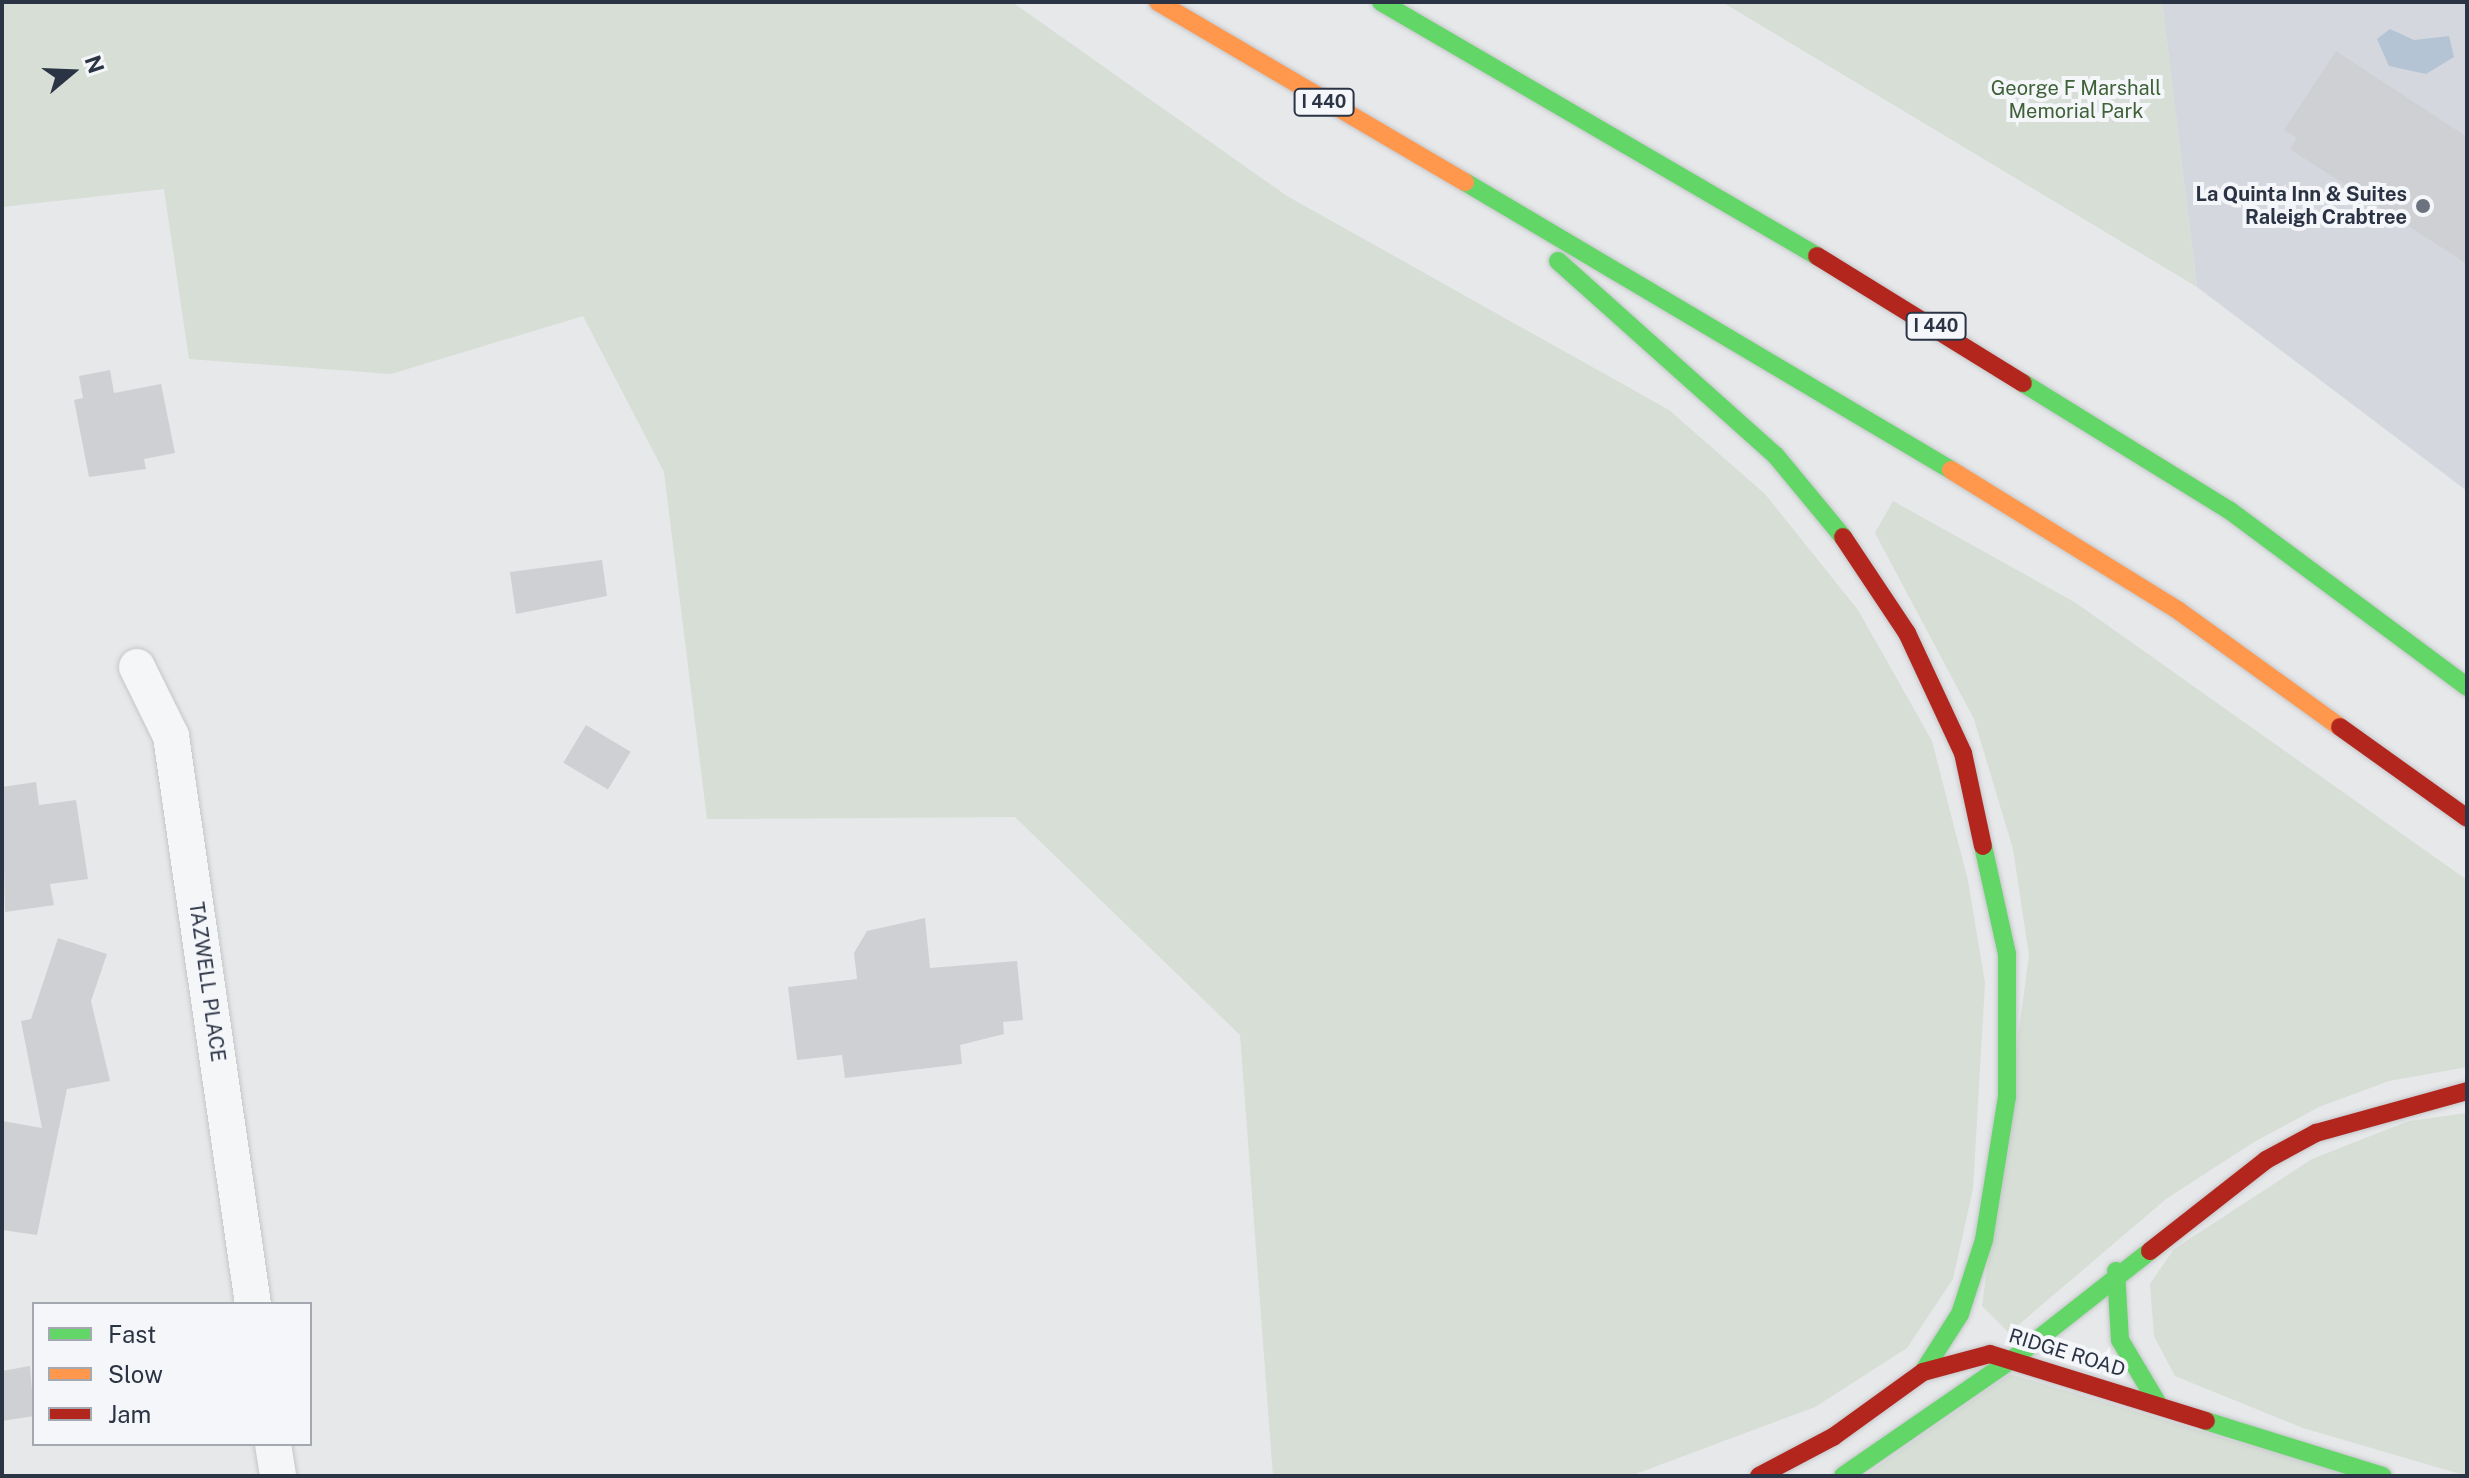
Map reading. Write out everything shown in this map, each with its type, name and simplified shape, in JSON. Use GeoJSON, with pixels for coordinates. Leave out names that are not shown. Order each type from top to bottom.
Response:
{"type":"FeatureCollection","features":[{"type":"Feature","properties":{"kind":"main road","name":"I 440"},"geometry":{"type":"LineString","coordinates":[[1158,2],[1490,201],[1842,403],[2179,611],[2467,818]]}},
{"type":"Feature","properties":{"kind":"main road","name":"I 440"},"geometry":{"type":"LineString","coordinates":[[1381,2],[1992,360],[2370,610],[2467,687]]}},
{"type":"Feature","properties":{"kind":"main road"},"geometry":{"type":"LineString","coordinates":[[1490,201],[1776,456],[1832,520],[1907,633],[1963,753],[2007,954],[2007,1097],[1984,1240],[1960,1314],[1923,1372]]}},
{"type":"Feature","properties":{"kind":"main road"},"geometry":{"type":"LineString","coordinates":[[2370,610],[2467,667]]}},
{"type":"Feature","properties":{"kind":"main road"},"geometry":{"type":"LineString","coordinates":[[1843,1476],[2014,1358],[2213,1194],[2316,1133],[2467,1091]]}},
{"type":"Feature","properties":{"kind":"main road"},"geometry":{"type":"LineString","coordinates":[[2116,1271],[2120,1340],[2158,1404]]}},
{"type":"Feature","properties":{"kind":"main road","name":"RIDGE ROAD"},"geometry":{"type":"LineString","coordinates":[[1759,1476],[1833,1437],[1923,1372],[1970,1355],[2014,1358],[2383,1476]]}},
{"type":"Feature","properties":{"kind":"street","name":"TAZWELL PLACE"},"geometry":{"type":"LineString","coordinates":[[137,667],[171,736],[253,1302]]}},
{"type":"Feature","properties":{"kind":"street"},"geometry":{"type":"LineString","coordinates":[[273,1446],[278,1476]]}},
{"type":"Feature","properties":{"kind":"shaded area"},"geometry":{"type":"Polygon","coordinates":[[[2162,2],[2467,2],[2467,491],[2197,287],[2162,2]]]}},
{"type":"Feature","properties":{"kind":"green space"},"geometry":{"type":"Polygon","coordinates":[[[2,2],[1012,2],[1287,196],[1669,410],[1765,494],[1858,610],[1932,741],[1968,881],[1985,983],[1973,1189],[1953,1279],[1907,1348],[1815,1407],[1633,1475],[1273,1476],[1240,1035],[1015,817],[707,819],[664,472],[583,316],[391,374],[189,359],[164,189],[2,207],[2,2]]]}},
{"type":"Feature","properties":{"kind":"green space","name":"George F Marshall Memorial Park"},"geometry":{"type":"Polygon","coordinates":[[[1722,2],[2162,2],[2197,287],[1722,2]]]}},
{"type":"Feature","properties":{"kind":"green space"},"geometry":{"type":"Polygon","coordinates":[[[1893,501],[2076,603],[2467,880],[2467,1067],[2389,1081],[2319,1107],[2254,1142],[2166,1199],[2009,1333],[1982,1306],[2029,955],[2013,849],[1974,719],[1875,533],[1893,501]]]}},
{"type":"Feature","properties":{"kind":"green space"},"geometry":{"type":"Polygon","coordinates":[[[2467,1113],[2467,1476],[2303,1428],[2175,1376],[2154,1336],[2150,1284],[2174,1249],[2312,1159],[2409,1121],[2467,1113]]]}},
{"type":"Feature","properties":{"kind":"green space"},"geometry":{"type":"Polygon","coordinates":[[[2010,1374],[2351,1476],[1864,1476],[2010,1374]]]}},
{"type":"Feature","properties":{"kind":"water"},"geometry":{"type":"Polygon","coordinates":[[[2390,29],[2414,40],[2449,36],[2454,57],[2426,74],[2389,66],[2377,39],[2390,29]]]}},
{"type":"Feature","properties":{"kind":"building","name":"La Quinta Inn & Suites Raleigh Crabtree"},"geometry":{"type":"Polygon","coordinates":[[[2336,51],[2467,137],[2467,264],[2290,149],[2297,138],[2284,130],[2336,51]]]}},
{"type":"Feature","properties":{"kind":"building"},"geometry":{"type":"Polygon","coordinates":[[[110,370],[114,393],[161,384],[175,453],[144,459],[146,469],[89,477],[74,400],[83,398],[79,376],[110,370]]]}},
{"type":"Feature","properties":{"kind":"building"},"geometry":{"type":"Polygon","coordinates":[[[602,560],[607,596],[516,614],[510,572],[602,560]]]}},
{"type":"Feature","properties":{"kind":"building"},"geometry":{"type":"Polygon","coordinates":[[[586,725],[631,752],[608,789],[563,763],[586,725]]]}},
{"type":"Feature","properties":{"kind":"building"},"geometry":{"type":"Polygon","coordinates":[[[36,782],[39,805],[76,800],[88,879],[50,884],[54,905],[5,912],[2,787],[36,782]]]}},
{"type":"Feature","properties":{"kind":"building"},"geometry":{"type":"Polygon","coordinates":[[[925,918],[930,968],[1017,961],[1023,1020],[1003,1022],[1004,1034],[960,1045],[962,1064],[845,1078],[842,1055],[797,1060],[788,987],[857,979],[854,953],[867,931],[925,918]]]}},
{"type":"Feature","properties":{"kind":"building"},"geometry":{"type":"Polygon","coordinates":[[[58,938],[107,954],[91,1001],[110,1081],[67,1089],[37,1235],[2,1230],[2,1121],[42,1128],[21,1021],[31,1019],[58,938]]]}},
{"type":"Feature","properties":{"kind":"building"},"geometry":{"type":"Polygon","coordinates":[[[30,1366],[32,1416],[2,1421],[2,1371],[30,1366]]]}},
{"type":"Feature","properties":{"kind":"traffic: fast"},"geometry":{"type":"LineString","coordinates":[[1381,2],[1817,256]]}},
{"type":"Feature","properties":{"kind":"traffic: fast"},"geometry":{"type":"LineString","coordinates":[[1465,182],[1951,470]]}},
{"type":"Feature","properties":{"kind":"traffic: fast"},"geometry":{"type":"LineString","coordinates":[[1558,261],[1776,456],[1843,537]]}},
{"type":"Feature","properties":{"kind":"traffic: fast"},"geometry":{"type":"LineString","coordinates":[[2023,383],[2229,510],[2467,687]]}},
{"type":"Feature","properties":{"kind":"traffic: fast"},"geometry":{"type":"LineString","coordinates":[[1923,1372],[1960,1314],[1984,1240],[2007,1097],[2007,954],[1983,846]]}},
{"type":"Feature","properties":{"kind":"traffic: fast"},"geometry":{"type":"LineString","coordinates":[[1843,1476],[2014,1358],[2150,1251]]}},
{"type":"Feature","properties":{"kind":"traffic: fast"},"geometry":{"type":"LineString","coordinates":[[2116,1271],[2120,1340],[2158,1404]]}},
{"type":"Feature","properties":{"kind":"traffic: fast"},"geometry":{"type":"LineString","coordinates":[[2206,1421],[2383,1476]]}},
{"type":"Feature","properties":{"kind":"traffic: slow"},"geometry":{"type":"LineString","coordinates":[[1158,2],[1465,182]]}},
{"type":"Feature","properties":{"kind":"traffic: slow"},"geometry":{"type":"LineString","coordinates":[[1951,470],[2179,611],[2340,727]]}},
{"type":"Feature","properties":{"kind":"traffic: jam"},"geometry":{"type":"LineString","coordinates":[[1817,256],[2023,383]]}},
{"type":"Feature","properties":{"kind":"traffic: jam"},"geometry":{"type":"LineString","coordinates":[[1843,537],[1907,633],[1963,753],[1983,846]]}},
{"type":"Feature","properties":{"kind":"traffic: jam"},"geometry":{"type":"LineString","coordinates":[[2340,727],[2467,818]]}},
{"type":"Feature","properties":{"kind":"traffic: jam"},"geometry":{"type":"LineString","coordinates":[[2150,1251],[2266,1160],[2316,1133],[2467,1091]]}},
{"type":"Feature","properties":{"kind":"traffic: jam"},"geometry":{"type":"LineString","coordinates":[[1759,1476],[1833,1437],[1923,1372],[1990,1354],[2206,1421]]}},
{"type":"Feature","properties":{"kind":"place","name":"La Quinta Inn & Suites Raleigh Crabtree"},"geometry":{"type":"Point","coordinates":[2423,206]}}]}
